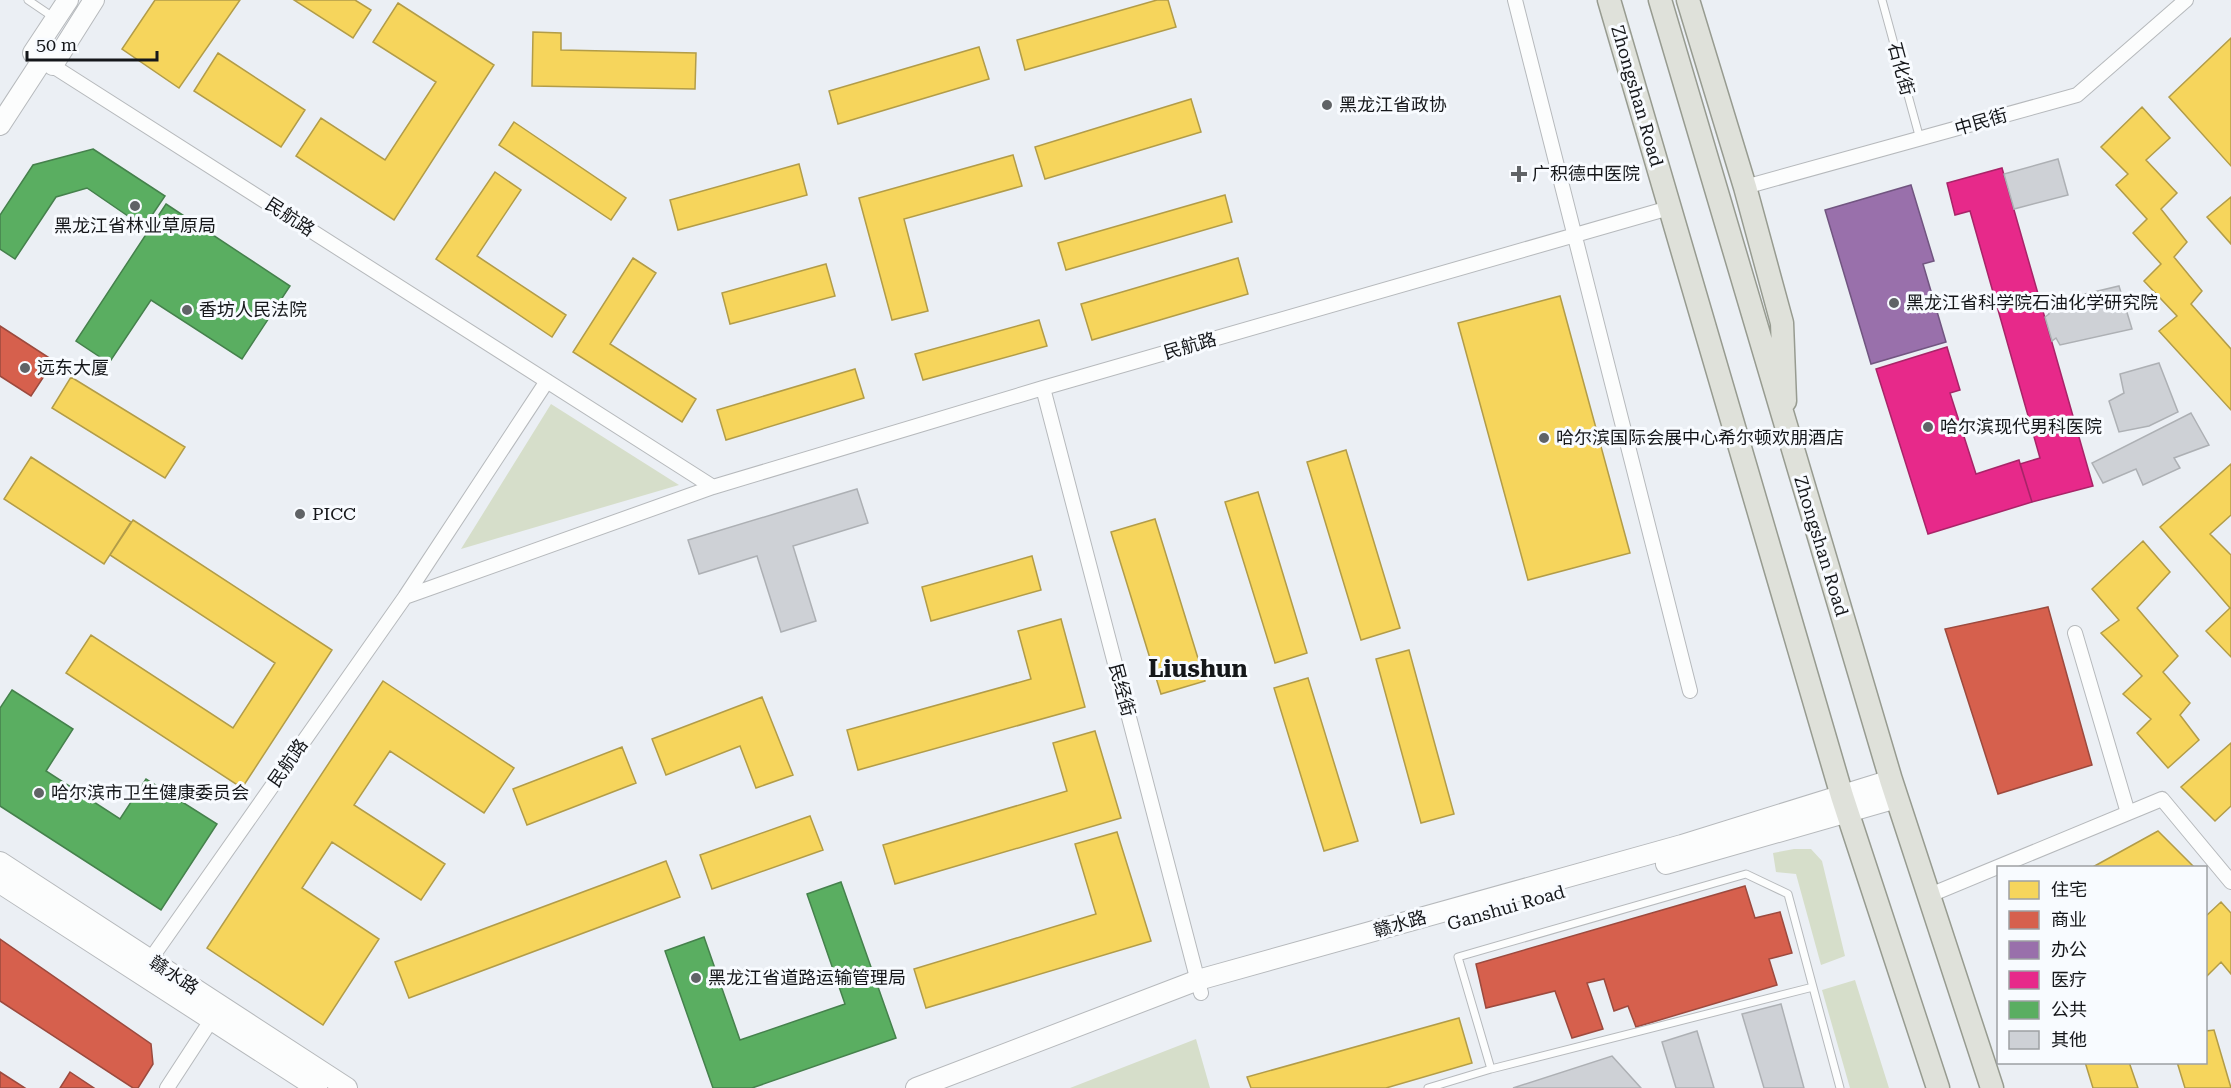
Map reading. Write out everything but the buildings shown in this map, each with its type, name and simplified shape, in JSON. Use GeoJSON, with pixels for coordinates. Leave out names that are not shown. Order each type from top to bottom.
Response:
{"type":"FeatureCollection","features":[{"type":"Feature","properties":{"kind":"main road"},"geometry":{"type":"LineString","coordinates":[[43,59],[56,19],[68,0]]}},
{"type":"Feature","properties":{"kind":"main road"},"geometry":{"type":"LineString","coordinates":[[0,125],[43,59],[94,0]]}},
{"type":"Feature","properties":{"kind":"main road","name":"Zhongshan Road"},"geometry":{"type":"LineString","coordinates":[[1609,0],[1845,805],[1938,1088]]}},
{"type":"Feature","properties":{"kind":"main road","name":"Zhongshan Road"},"geometry":{"type":"LineString","coordinates":[[1659,0],[1894,789],[1992,1088]]}},
{"type":"Feature","properties":{"kind":"main road"},"geometry":{"type":"LineString","coordinates":[[1688,0],[1745,187],[1782,323],[1786,429]]}},
{"type":"Feature","properties":{"kind":"main road"},"geometry":{"type":"LineString","coordinates":[[1845,805],[1894,789]]}},
{"type":"Feature","properties":{"kind":"main road","name":"赣水路"},"geometry":{"type":"LineString","coordinates":[[916,1088],[1200,987],[1683,845],[1845,805]]}},
{"type":"Feature","properties":{"kind":"main road","name":"赣水路"},"geometry":{"type":"LineString","coordinates":[[0,862],[347,1088]]}},
{"type":"Feature","properties":{"kind":"main road"},"geometry":{"type":"LineString","coordinates":[[0,883],[316,1088]]}},
{"type":"Feature","properties":{"kind":"main road"},"geometry":{"type":"LineString","coordinates":[[949,1088],[1200,987]]}},
{"type":"Feature","properties":{"kind":"street"},"geometry":{"type":"LineString","coordinates":[[1515,0],[1690,691]]}},
{"type":"Feature","properties":{"kind":"street","name":"中民街"},"geometry":{"type":"LineString","coordinates":[[1745,187],[2077,95],[2186,0]]}},
{"type":"Feature","properties":{"kind":"street","name":"民航路"},"geometry":{"type":"LineString","coordinates":[[43,59],[713,487]]}},
{"type":"Feature","properties":{"kind":"street","name":"民航路"},"geometry":{"type":"LineString","coordinates":[[405,597],[713,487],[1042,388],[1669,208]]}},
{"type":"Feature","properties":{"kind":"street","name":"民航路"},"geometry":{"type":"LineString","coordinates":[[150,960],[405,597],[547,381]]}},
{"type":"Feature","properties":{"kind":"street","name":"民经街"},"geometry":{"type":"LineString","coordinates":[[1042,388],[1200,987]]}},
{"type":"Feature","properties":{"kind":"street"},"geometry":{"type":"LineString","coordinates":[[2075,633],[2128,813]]}},
{"type":"Feature","properties":{"kind":"street"},"geometry":{"type":"LineString","coordinates":[[2000,866],[2162,800],[2231,882]]}},
{"type":"Feature","properties":{"kind":"street"},"geometry":{"type":"LineString","coordinates":[[1930,895],[1997,867]]}},
{"type":"Feature","properties":{"kind":"street"},"geometry":{"type":"LineString","coordinates":[[167,1088],[212,1019]]}},
{"type":"Feature","properties":{"kind":"lane"},"geometry":{"type":"LineString","coordinates":[[28,0],[56,19]]}},
{"type":"Feature","properties":{"kind":"lane","name":"石化街"},"geometry":{"type":"LineString","coordinates":[[1882,0],[1920,139]]}},
{"type":"Feature","properties":{"kind":"lane"},"geometry":{"type":"LineString","coordinates":[[1491,1069],[1458,957],[1746,874],[1788,894],[1840,1088]]}},
{"type":"Feature","properties":{"kind":"lane"},"geometry":{"type":"LineString","coordinates":[[1430,1088],[1491,1069],[1813,987]]}},
{"type":"Feature","properties":{"kind":"green space"},"geometry":{"type":"Polygon","coordinates":[[[551,404],[679,485],[461,549],[551,404]]]}},
{"type":"Feature","properties":{"kind":"green space"},"geometry":{"type":"Polygon","coordinates":[[[1811,849],[1822,861],[1845,956],[1821,965],[1796,874],[1776,872],[1773,853],[1811,849]]]}},
{"type":"Feature","properties":{"kind":"green space"},"geometry":{"type":"Polygon","coordinates":[[[1855,980],[1889,1088],[1850,1088],[1822,990],[1855,980]]]}},
{"type":"Feature","properties":{"kind":"green space"},"geometry":{"type":"Polygon","coordinates":[[[1196,1039],[1210,1088],[1070,1088],[1196,1039]]]}},
{"type":"Feature","properties":{"kind":"place","name":"黑龙江省政协"},"geometry":{"type":"Point","coordinates":[1327,105]}},
{"type":"Feature","properties":{"kind":"place","name":"广积德中医院"},"geometry":{"type":"Point","coordinates":[1519,174]}},
{"type":"Feature","properties":{"kind":"place","name":"黑龙江省林业草原局"},"geometry":{"type":"Point","coordinates":[135,206]}},
{"type":"Feature","properties":{"kind":"place","name":"黑龙江省科学院石油化学研究院"},"geometry":{"type":"Point","coordinates":[1894,303]}},
{"type":"Feature","properties":{"kind":"place","name":"香坊人民法院"},"geometry":{"type":"Point","coordinates":[187,310]}},
{"type":"Feature","properties":{"kind":"place","name":"远东大厦"},"geometry":{"type":"Point","coordinates":[25,368]}},
{"type":"Feature","properties":{"kind":"place","name":"哈尔滨现代男科医院"},"geometry":{"type":"Point","coordinates":[1928,427]}},
{"type":"Feature","properties":{"kind":"place","name":"哈尔滨国际会展中心希尔顿欢朋酒店"},"geometry":{"type":"Point","coordinates":[1544,438]}},
{"type":"Feature","properties":{"kind":"place","name":"PICC"},"geometry":{"type":"Point","coordinates":[300,514]}},
{"type":"Feature","properties":{"kind":"place","name":"哈尔滨市卫生健康委员会"},"geometry":{"type":"Point","coordinates":[39,793]}},
{"type":"Feature","properties":{"kind":"place","name":"黑龙江省道路运输管理局"},"geometry":{"type":"Point","coordinates":[696,978]}},
{"type":"Feature","properties":{"kind":"district","name":"Liushun"},"geometry":{"type":"Point","coordinates":[1198,669]}}]}
